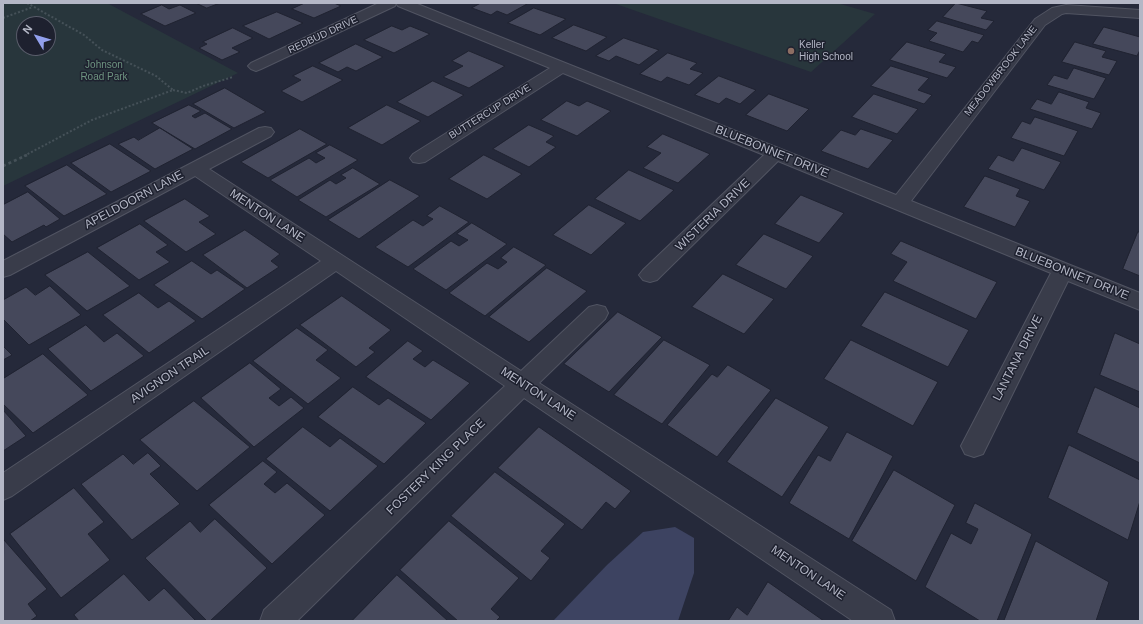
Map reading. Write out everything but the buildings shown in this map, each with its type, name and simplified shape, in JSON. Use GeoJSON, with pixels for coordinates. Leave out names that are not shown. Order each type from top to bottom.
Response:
{"type":"FeatureCollection","features":[{"type":"Feature","properties":{"kind":"street","name":"REDBUD DRIVE"},"geometry":{"type":"LineString","coordinates":[[256,66],[390,3]]}},
{"type":"Feature","properties":{"kind":"street","name":"BLUEBONNET DRIVE"},"geometry":{"type":"LineString","coordinates":[[403,3],[1140,302]]}},
{"type":"Feature","properties":{"kind":"street","name":"MEADOWBROOK LANE"},"geometry":{"type":"LineString","coordinates":[[899,203],[1040,22],[1057,11],[1066,9],[1140,14]]}},
{"type":"Feature","properties":{"kind":"street","name":"BUTTERCUP DRIVE"},"geometry":{"type":"LineString","coordinates":[[419,158],[562,67]]}},
{"type":"Feature","properties":{"kind":"street","name":"APELDOORN LANE"},"geometry":{"type":"LineString","coordinates":[[3,270],[265,132]]}},
{"type":"Feature","properties":{"kind":"street","name":"WISTERIA DRIVE"},"geometry":{"type":"LineString","coordinates":[[650,276],[775,154]]}},
{"type":"Feature","properties":{"kind":"street","name":"MENTON LANE"},"geometry":{"type":"LineString","coordinates":[[195,168],[880,621]]}},
{"type":"Feature","properties":{"kind":"street","name":"AVIGNON TRAIL"},"geometry":{"type":"LineString","coordinates":[[3,488],[336,261]]}},
{"type":"Feature","properties":{"kind":"street","name":"LANTANA DRIVE"},"geometry":{"type":"LineString","coordinates":[[974,446],[1063,270]]}},
{"type":"Feature","properties":{"kind":"street","name":"FOSTERY KING PLACE"},"geometry":{"type":"LineString","coordinates":[[275,621],[597,313]]}},
{"type":"Feature","properties":{"kind":"path"},"geometry":{"type":"LineString","coordinates":[[27,3],[84,35],[102,50],[156,76],[173,90],[186,93],[233,77]]}},
{"type":"Feature","properties":{"kind":"path"},"geometry":{"type":"LineString","coordinates":[[3,18],[33,7]]}},
{"type":"Feature","properties":{"kind":"path"},"geometry":{"type":"LineString","coordinates":[[3,166],[39,149],[92,120],[173,90]]}},
{"type":"Feature","properties":{"kind":"green space","name":"Johnson Road Park"},"geometry":{"type":"Polygon","coordinates":[[[3,3],[107,3],[238,73],[3,186],[3,3]]]}},
{"type":"Feature","properties":{"kind":"green space"},"geometry":{"type":"Polygon","coordinates":[[[613,3],[837,3],[875,14],[811,72],[613,3]]]}},
{"type":"Feature","properties":{"kind":"water"},"geometry":{"type":"Polygon","coordinates":[[[675,527],[694,538],[694,573],[678,621],[553,621],[607,565],[643,532],[675,527]]]}},
{"type":"Feature","properties":{"kind":"place","name":"Keller High School"},"geometry":{"type":"Point","coordinates":[791,51]}}]}
